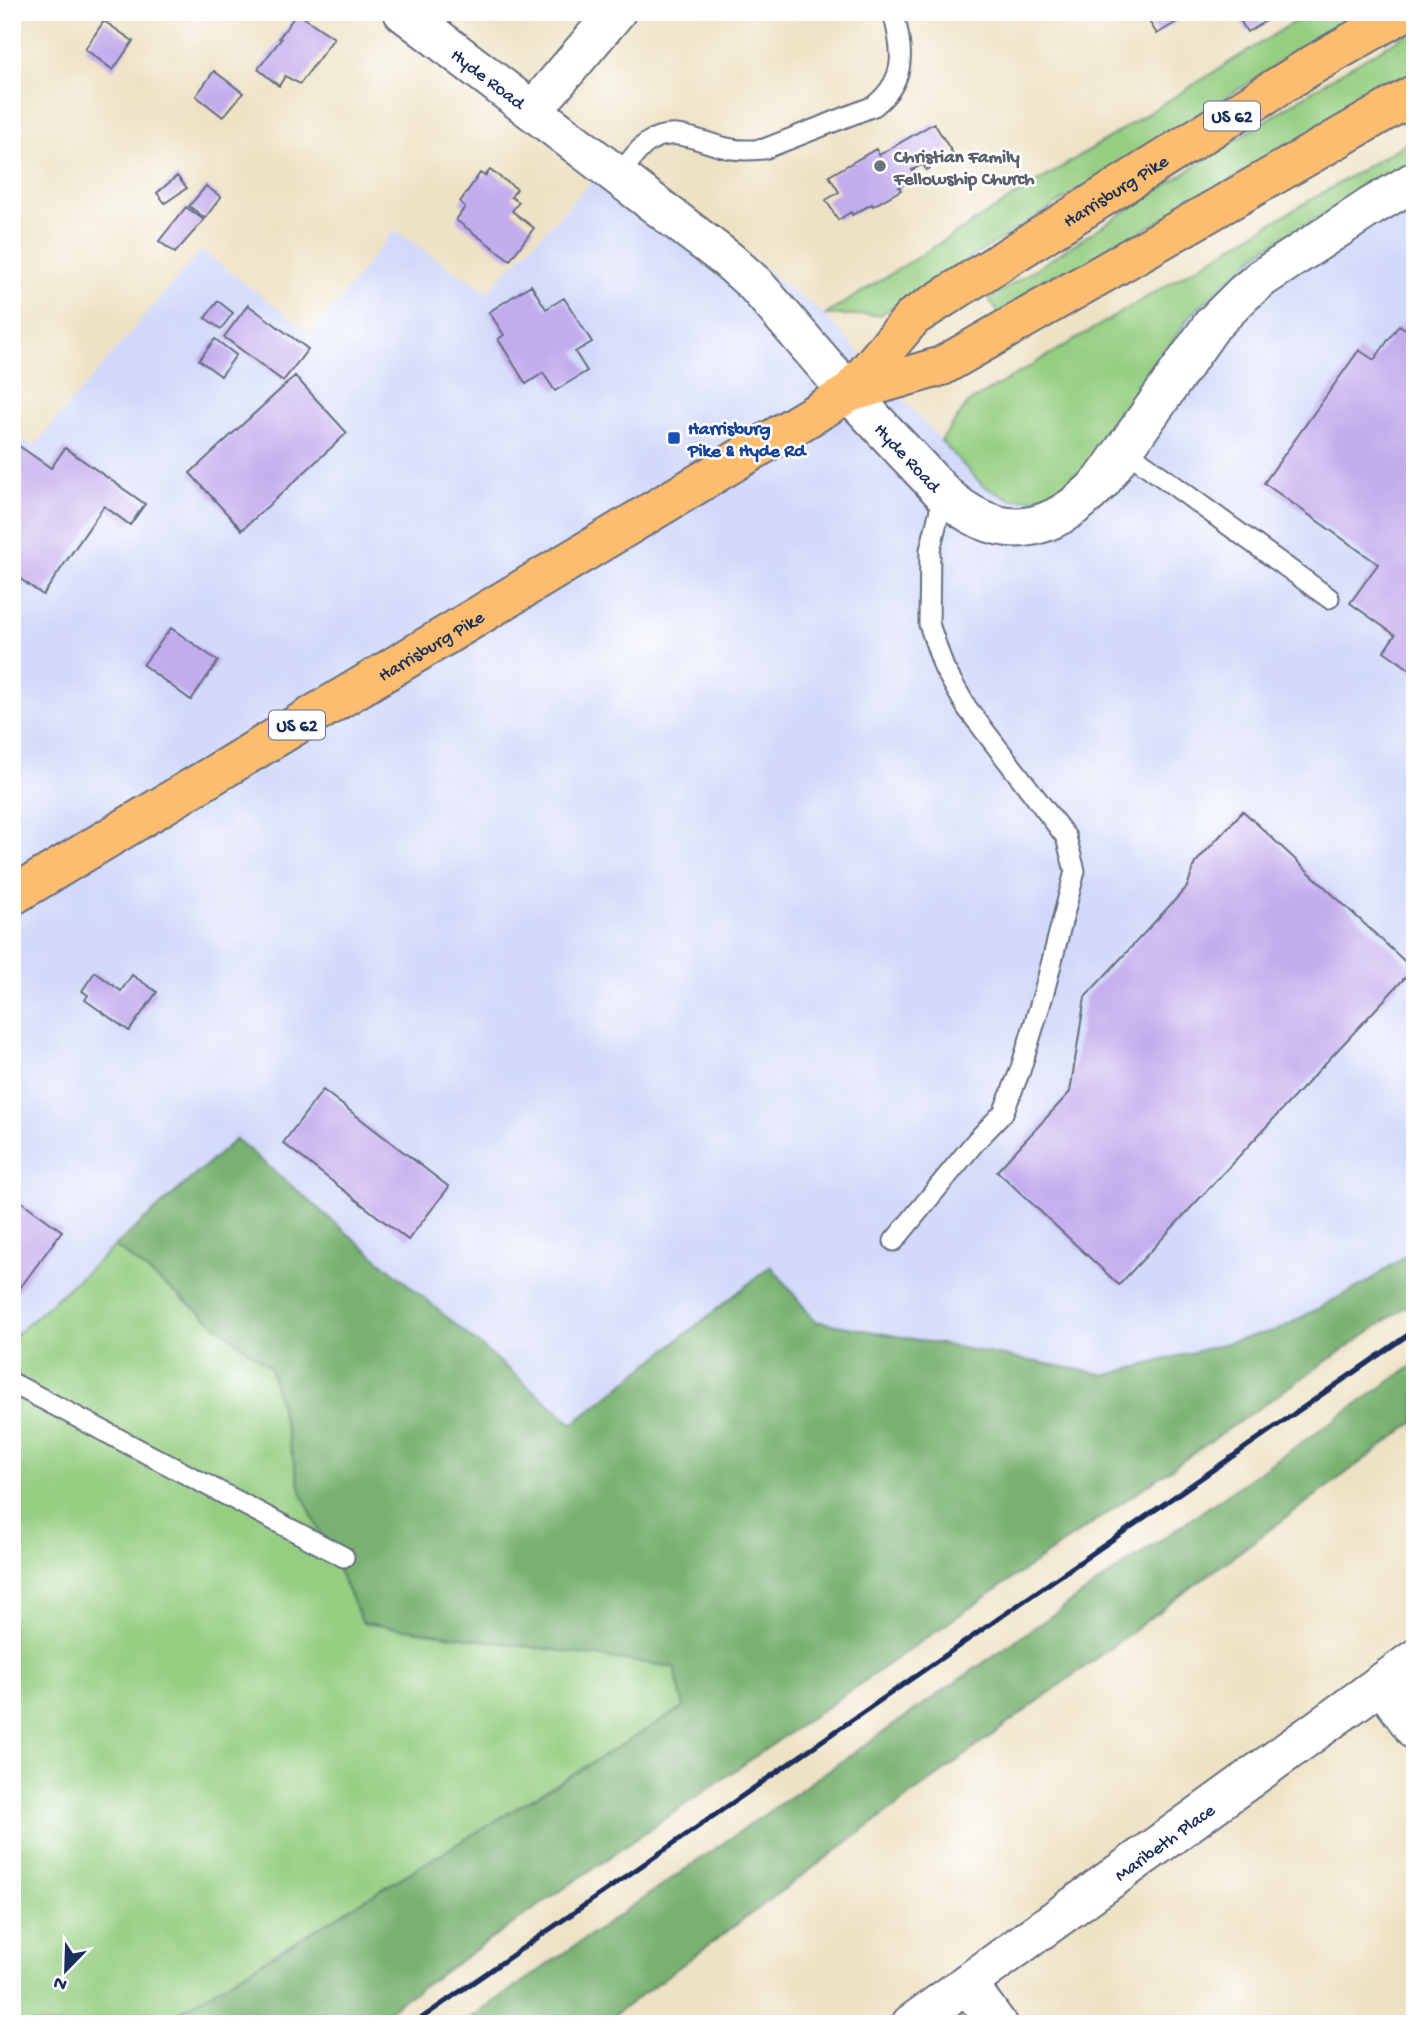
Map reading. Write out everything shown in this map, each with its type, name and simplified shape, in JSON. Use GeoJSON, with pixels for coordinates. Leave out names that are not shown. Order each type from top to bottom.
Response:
{"type":"FeatureCollection","features":[{"type":"Feature","properties":{"kind":"main road","name":"Harrisburg Pike"},"geometry":{"type":"LineString","coordinates":[[849,393],[912,317],[1309,67],[1404,12]]}},
{"type":"Feature","properties":{"kind":"main road","name":"Harrisburg Pike"},"geometry":{"type":"LineString","coordinates":[[12,896],[849,393],[942,366],[1415,94]]}},
{"type":"Feature","properties":{"kind":"street","name":"Hyde Road"},"geometry":{"type":"LineString","coordinates":[[404,12],[728,260],[755,284],[849,393],[944,494],[960,509],[979,520],[1000,526],[1023,527],[1044,523],[1065,514],[1089,496],[1125,450],[1212,325],[1244,293],[1262,278],[1414,182]]}},
{"type":"Feature","properties":{"kind":"street"},"geometry":{"type":"LineString","coordinates":[[533,110],[616,12]]}},
{"type":"Feature","properties":{"kind":"street","name":"Maribeth Place"},"geometry":{"type":"LineString","coordinates":[[911,2024],[1415,1659]]}},
{"type":"Feature","properties":{"kind":"street"},"geometry":{"type":"LineString","coordinates":[[1381,1683],[1415,1730]]}},
{"type":"Feature","properties":{"kind":"street"},"geometry":{"type":"LineString","coordinates":[[967,1983],[997,2024]]}},
{"type":"Feature","properties":{"kind":"lane"},"geometry":{"type":"LineString","coordinates":[[618,176],[647,143],[659,138],[686,136],[729,149],[764,149],[874,106],[887,96],[897,79],[900,42],[893,12]]}},
{"type":"Feature","properties":{"kind":"lane"},"geometry":{"type":"LineString","coordinates":[[1125,450],[1329,597]]}},
{"type":"Feature","properties":{"kind":"lane"},"geometry":{"type":"LineString","coordinates":[[894,1241],[976,1141],[1003,1113],[1020,1071],[1044,992],[1075,871],[1066,837],[967,708],[944,668],[929,624],[930,550],[944,494]]}},
{"type":"Feature","properties":{"kind":"lane"},"geometry":{"type":"LineString","coordinates":[[12,1383],[344,1557]]}},
{"type":"Feature","properties":{"kind":"shaded area"},"geometry":{"type":"Polygon","coordinates":[[[615,157],[825,315],[983,486],[1086,467],[1190,316],[1262,250],[1415,164],[1415,1249],[1366,1283],[1280,1329],[1107,1375],[815,1321],[771,1266],[573,1424],[236,1139],[12,1338],[12,864],[19,860],[12,855],[12,432],[34,446],[201,250],[312,334],[394,230],[487,292],[615,157]]]}},
{"type":"Feature","properties":{"kind":"green space"},"geometry":{"type":"Polygon","coordinates":[[[1310,12],[1362,12],[880,315],[825,315],[1310,12]]]}},
{"type":"Feature","properties":{"kind":"green space"},"geometry":{"type":"Polygon","coordinates":[[[1415,30],[1415,73],[999,314],[989,299],[1343,71],[1415,30]]]}},
{"type":"Feature","properties":{"kind":"green space"},"geometry":{"type":"Polygon","coordinates":[[[1415,138],[1415,164],[1262,250],[1190,316],[1086,467],[1051,497],[1013,500],[983,486],[941,441],[968,403],[1415,138]]]}},
{"type":"Feature","properties":{"kind":"green space"},"geometry":{"type":"Polygon","coordinates":[[[236,1139],[573,1424],[771,1266],[815,1321],[1107,1375],[1280,1329],[1366,1283],[1415,1249],[1415,1300],[368,2024],[159,2024],[684,1707],[674,1667],[363,1623],[302,1494],[270,1367],[115,1246],[236,1139]]]}},
{"type":"Feature","properties":{"kind":"green space"},"geometry":{"type":"Polygon","coordinates":[[[115,1246],[270,1367],[302,1494],[363,1623],[674,1667],[684,1707],[159,2024],[12,2024],[12,1338],[115,1246]]]}},
{"type":"Feature","properties":{"kind":"green space"},"geometry":{"type":"Polygon","coordinates":[[[1415,1364],[1415,1422],[602,2024],[462,2024],[1415,1364]]]}},
{"type":"Feature","properties":{"kind":"building"},"geometry":{"type":"Polygon","coordinates":[[[1143,12],[1193,12],[1157,34],[1143,12]]]}},
{"type":"Feature","properties":{"kind":"building"},"geometry":{"type":"Polygon","coordinates":[[[1235,12],[1281,12],[1247,32],[1235,12]]]}},
{"type":"Feature","properties":{"kind":"building"},"geometry":{"type":"Polygon","coordinates":[[[297,13],[334,38],[300,84],[285,76],[279,86],[258,69],[297,13]]]}},
{"type":"Feature","properties":{"kind":"building"},"geometry":{"type":"Polygon","coordinates":[[[104,21],[133,41],[113,70],[85,49],[104,21]]]}},
{"type":"Feature","properties":{"kind":"building"},"geometry":{"type":"Polygon","coordinates":[[[214,71],[243,93],[223,117],[196,96],[214,71]]]}},
{"type":"Feature","properties":{"kind":"building","name":"Christian Family Fellowship Church"},"geometry":{"type":"Polygon","coordinates":[[[934,123],[953,154],[926,170],[923,164],[912,170],[916,177],[899,187],[901,190],[873,206],[872,204],[852,215],[851,212],[838,220],[826,200],[839,192],[829,176],[876,149],[879,155],[934,123]]]}},
{"type":"Feature","properties":{"kind":"building"},"geometry":{"type":"Polygon","coordinates":[[[490,170],[517,189],[511,197],[519,202],[512,211],[534,228],[510,260],[456,220],[465,207],[460,202],[480,173],[485,176],[490,170]]]}},
{"type":"Feature","properties":{"kind":"building"},"geometry":{"type":"Polygon","coordinates":[[[177,176],[187,188],[165,203],[157,193],[177,176]]]}},
{"type":"Feature","properties":{"kind":"building"},"geometry":{"type":"Polygon","coordinates":[[[206,186],[221,197],[205,218],[189,206],[206,186]]]}},
{"type":"Feature","properties":{"kind":"building"},"geometry":{"type":"Polygon","coordinates":[[[186,207],[204,220],[175,253],[159,241],[186,207]]]}},
{"type":"Feature","properties":{"kind":"building"},"geometry":{"type":"Polygon","coordinates":[[[531,285],[546,309],[564,298],[592,342],[575,352],[587,371],[555,391],[543,373],[526,384],[498,339],[504,335],[489,312],[531,285]]]}},
{"type":"Feature","properties":{"kind":"building"},"geometry":{"type":"Polygon","coordinates":[[[218,301],[233,313],[221,329],[205,318],[218,301]]]}},
{"type":"Feature","properties":{"kind":"building"},"geometry":{"type":"Polygon","coordinates":[[[248,305],[308,349],[283,381],[224,337],[248,305]]]}},
{"type":"Feature","properties":{"kind":"building"},"geometry":{"type":"Polygon","coordinates":[[[1399,325],[1415,335],[1415,673],[1384,651],[1395,635],[1350,603],[1378,564],[1264,483],[1359,350],[1374,360],[1399,325]]]}},
{"type":"Feature","properties":{"kind":"building"},"geometry":{"type":"Polygon","coordinates":[[[215,339],[236,355],[221,376],[199,360],[215,339]]]}},
{"type":"Feature","properties":{"kind":"building"},"geometry":{"type":"Polygon","coordinates":[[[295,376],[347,433],[242,530],[190,473],[295,376]]]}},
{"type":"Feature","properties":{"kind":"building"},"geometry":{"type":"Polygon","coordinates":[[[12,441],[51,468],[65,448],[145,504],[130,525],[104,506],[43,595],[12,573],[12,520],[18,512],[12,508],[12,441]]]}},
{"type":"Feature","properties":{"kind":"building"},"geometry":{"type":"Polygon","coordinates":[[[171,628],[218,661],[191,700],[143,665],[171,628]]]}},
{"type":"Feature","properties":{"kind":"building"},"geometry":{"type":"Polygon","coordinates":[[[1243,811],[1413,969],[1119,1285],[997,1171],[1070,1092],[1085,997],[1187,887],[1195,863],[1243,811]]]}},
{"type":"Feature","properties":{"kind":"building"},"geometry":{"type":"Polygon","coordinates":[[[95,972],[121,991],[132,975],[157,992],[129,1031],[85,1000],[88,995],[82,991],[95,972]]]}},
{"type":"Feature","properties":{"kind":"building"},"geometry":{"type":"Polygon","coordinates":[[[323,1090],[449,1187],[408,1240],[283,1143],[323,1090]]]}},
{"type":"Feature","properties":{"kind":"building"},"geometry":{"type":"Polygon","coordinates":[[[12,1195],[62,1231],[12,1299],[12,1195]]]}},
{"type":"Feature","properties":{"kind":"railway"},"geometry":{"type":"LineString","coordinates":[[413,2024],[1415,1330]]}},
{"type":"Feature","properties":{"kind":"place","name":"Christian Family Fellowship Church"},"geometry":{"type":"Point","coordinates":[880,166]}},
{"type":"Feature","properties":{"kind":"place","name":"Harrisburg Pike & Hyde Rd"},"geometry":{"type":"Point","coordinates":[674,438]}}]}
